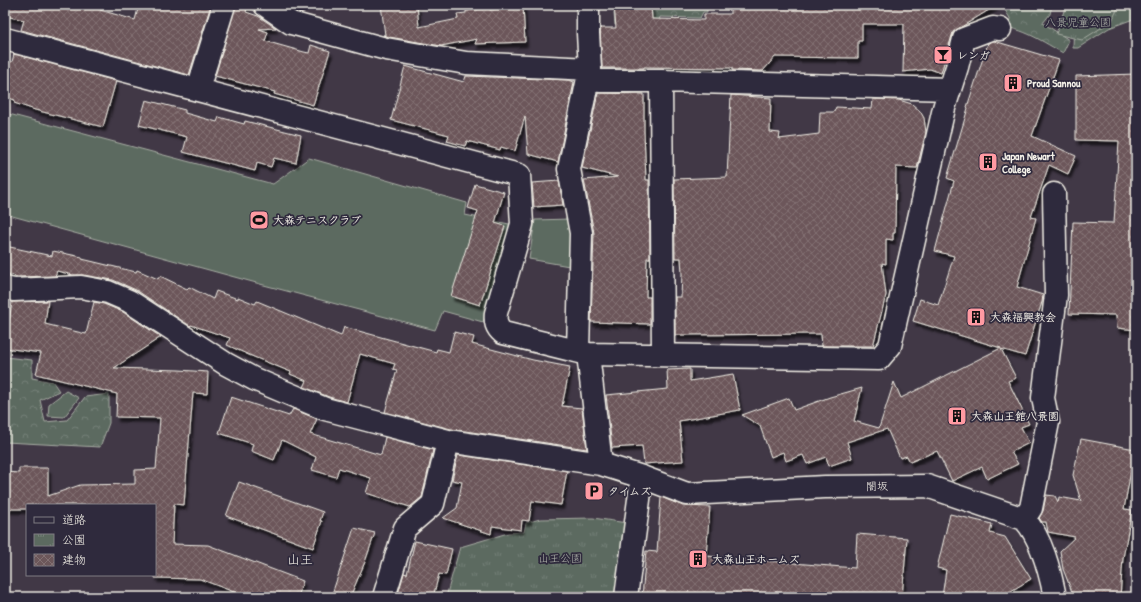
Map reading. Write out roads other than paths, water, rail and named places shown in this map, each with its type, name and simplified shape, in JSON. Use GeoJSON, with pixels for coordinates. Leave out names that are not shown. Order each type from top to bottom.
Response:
{"type":"FeatureCollection","features":[{"type":"Feature","properties":{"kind":"street"},"geometry":{"type":"LineString","coordinates":[[198,89],[224,5]]}},
{"type":"Feature","properties":{"kind":"street"},"geometry":{"type":"LineString","coordinates":[[265,5],[291,23],[386,49],[466,63],[589,74],[601,81],[661,81],[950,89]]}},
{"type":"Feature","properties":{"kind":"street"},"geometry":{"type":"LineString","coordinates":[[588,5],[589,74],[569,169],[581,233],[583,352],[601,464]]}},
{"type":"Feature","properties":{"kind":"street"},"geometry":{"type":"LineString","coordinates":[[5,39],[519,175],[522,224],[496,313],[496,326],[503,333],[583,352],[879,359],[890,346],[942,116],[964,38],[993,28],[1000,29]]}},
{"type":"Feature","properties":{"kind":"street"},"geometry":{"type":"LineString","coordinates":[[661,81],[663,355]]}},
{"type":"Feature","properties":{"kind":"street"},"geometry":{"type":"LineString","coordinates":[[1054,194],[1056,295],[1043,398],[1048,422],[1031,508],[1024,519],[1030,526],[1039,542],[1050,574],[1055,597]]}},
{"type":"Feature","properties":{"kind":"street","name":"闇坂"},"geometry":{"type":"LineString","coordinates":[[5,288],[14,290],[81,287],[108,292],[129,301],[226,364],[254,379],[325,409],[448,441],[601,464],[642,477],[687,494],[825,487],[927,486],[1024,519]]}},
{"type":"Feature","properties":{"kind":"street"},"geometry":{"type":"LineString","coordinates":[[384,597],[405,528],[433,504],[448,441]]}},
{"type":"Feature","properties":{"kind":"street"},"geometry":{"type":"LineString","coordinates":[[626,597],[642,477]]}},
{"type":"Feature","properties":{"kind":"place","name":"レンガ"},"geometry":{"type":"Point","coordinates":[943,55]}},
{"type":"Feature","properties":{"kind":"place","name":"Proud Sannou"},"geometry":{"type":"Point","coordinates":[1013,83]}},
{"type":"Feature","properties":{"kind":"place","name":"Japan Newart College"},"geometry":{"type":"Point","coordinates":[988,162]}},
{"type":"Feature","properties":{"kind":"place","name":"大森テニスクラブ"},"geometry":{"type":"Point","coordinates":[259,220]}},
{"type":"Feature","properties":{"kind":"place","name":"大森福興教会"},"geometry":{"type":"Point","coordinates":[976,317]}},
{"type":"Feature","properties":{"kind":"place","name":"大森山王館八景園"},"geometry":{"type":"Point","coordinates":[957,416]}},
{"type":"Feature","properties":{"kind":"place","name":"タイムズ"},"geometry":{"type":"Point","coordinates":[594,491]}},
{"type":"Feature","properties":{"kind":"place","name":"大森山王ホームズ"},"geometry":{"type":"Point","coordinates":[698,559]}},
{"type":"Feature","properties":{"kind":"district","name":"山王"},"geometry":{"type":"Point","coordinates":[300,559]}},
{"type":"Feature","properties":{"kind":"park label","name":"八景児童公園"},"geometry":{"type":"Point","coordinates":[1078,22]}},
{"type":"Feature","properties":{"kind":"park label","name":"山王公園"},"geometry":{"type":"Point","coordinates":[560,558]}}]}
